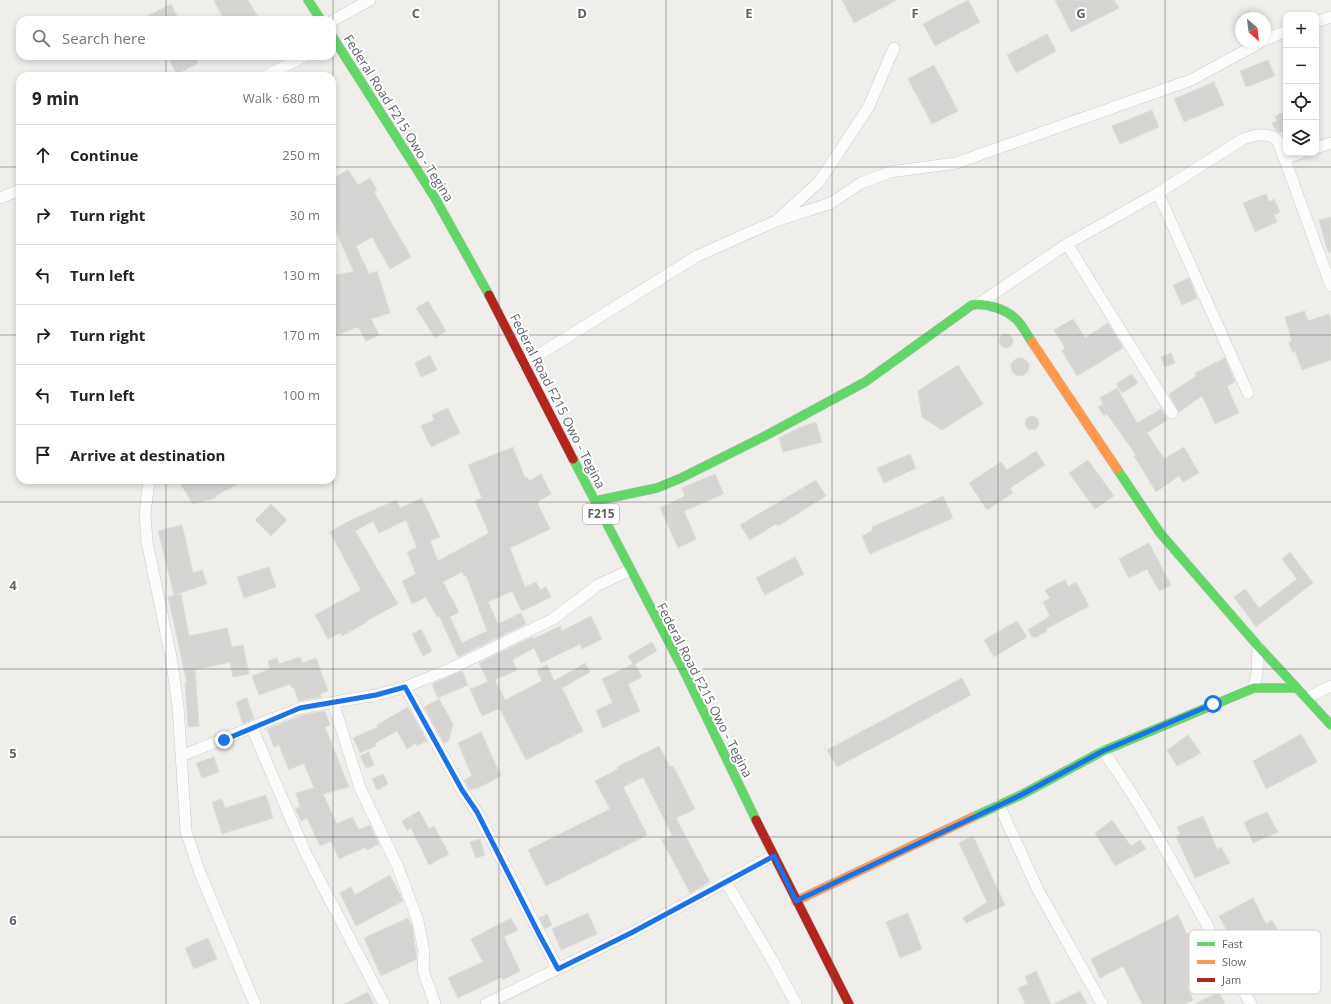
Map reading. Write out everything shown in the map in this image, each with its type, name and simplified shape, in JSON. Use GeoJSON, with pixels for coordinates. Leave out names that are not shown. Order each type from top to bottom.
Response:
{"type":"FeatureCollection","features":[{"type":"Feature","properties":{"kind":"street"},"geometry":{"type":"LineString","coordinates":[[308,0],[318,16]]}},
{"type":"Feature","properties":{"kind":"street"},"geometry":{"type":"LineString","coordinates":[[336,20],[370,0]]}},
{"type":"Feature","properties":{"kind":"street"},"geometry":{"type":"LineString","coordinates":[[1319,21],[1331,17]]}},
{"type":"Feature","properties":{"kind":"street"},"geometry":{"type":"LineString","coordinates":[[1271,38],[1283,33]]}},
{"type":"Feature","properties":{"kind":"street","name":"Federal Road F215 Owo - Tegina"},"geometry":{"type":"LineString","coordinates":[[336,44],[435,198],[493,302],[684,673],[796,901],[849,1004]]}},
{"type":"Feature","properties":{"kind":"street"},"geometry":{"type":"LineString","coordinates":[[776,221],[819,182],[868,108],[894,48]]}},
{"type":"Feature","properties":{"kind":"street"},"geometry":{"type":"LineString","coordinates":[[524,364],[697,256],[776,221],[831,203],[861,183],[890,172],[956,163],[1191,80],[1250,48]]}},
{"type":"Feature","properties":{"kind":"street"},"geometry":{"type":"LineString","coordinates":[[274,72],[297,60]]}},
{"type":"Feature","properties":{"kind":"street"},"geometry":{"type":"LineString","coordinates":[[595,501],[635,494],[657,488],[681,478],[765,436],[865,382],[972,305],[980,303],[1067,244],[1158,193],[1243,139],[1258,134],[1274,138],[1278,141],[1286,158],[1331,286]]}},
{"type":"Feature","properties":{"kind":"street"},"geometry":{"type":"LineString","coordinates":[[1319,147],[1331,144]]}},
{"type":"Feature","properties":{"kind":"street"},"geometry":{"type":"LineString","coordinates":[[1286,158],[1292,156]]}},
{"type":"Feature","properties":{"kind":"street"},"geometry":{"type":"LineString","coordinates":[[1,199],[16,192]]}},
{"type":"Feature","properties":{"kind":"street"},"geometry":{"type":"LineString","coordinates":[[1158,193],[1248,393]]}},
{"type":"Feature","properties":{"kind":"street"},"geometry":{"type":"LineString","coordinates":[[1067,244],[1172,413]]}},
{"type":"Feature","properties":{"kind":"street"},"geometry":{"type":"LineString","coordinates":[[980,303],[1010,314],[1017,320],[1160,533],[1258,646],[1331,725]]}},
{"type":"Feature","properties":{"kind":"street"},"geometry":{"type":"LineString","coordinates":[[149,484],[145,513],[147,542],[171,657],[178,706],[186,831],[190,845],[255,1004]]}},
{"type":"Feature","properties":{"kind":"street"},"geometry":{"type":"LineString","coordinates":[[181,756],[300,708],[376,695],[405,687],[450,669],[553,619],[598,585],[630,570]]}},
{"type":"Feature","properties":{"kind":"street"},"geometry":{"type":"LineString","coordinates":[[1254,688],[1257,674],[1258,646]]}},
{"type":"Feature","properties":{"kind":"street"},"geometry":{"type":"LineString","coordinates":[[1307,698],[1331,686]]}},
{"type":"Feature","properties":{"kind":"street"},"geometry":{"type":"LineString","coordinates":[[405,687],[462,790],[477,812],[558,969]]}},
{"type":"Feature","properties":{"kind":"street"},"geometry":{"type":"LineString","coordinates":[[796,901],[999,805],[1103,751],[1254,688],[1296,688]]}},
{"type":"Feature","properties":{"kind":"street"},"geometry":{"type":"LineString","coordinates":[[333,702],[360,788],[397,864],[418,921],[424,952],[423,970],[435,1004]]}},
{"type":"Feature","properties":{"kind":"street"},"geometry":{"type":"LineString","coordinates":[[252,728],[306,854],[384,1004]]}},
{"type":"Feature","properties":{"kind":"street"},"geometry":{"type":"LineString","coordinates":[[1103,751],[1120,774],[1161,842],[1210,930]]}},
{"type":"Feature","properties":{"kind":"street"},"geometry":{"type":"LineString","coordinates":[[999,805],[1038,890],[1102,1004]]}},
{"type":"Feature","properties":{"kind":"street"},"geometry":{"type":"LineString","coordinates":[[486,1004],[631,933],[774,856]]}},
{"type":"Feature","properties":{"kind":"street"},"geometry":{"type":"LineString","coordinates":[[726,882],[771,958],[796,1004]]}},
{"type":"Feature","properties":{"kind":"street"},"geometry":{"type":"LineString","coordinates":[[1245,994],[1251,1004]]}},
{"type":"Feature","properties":{"kind":"building"},"geometry":{"type":"Polygon","coordinates":[[[214,0],[248,0],[258,16],[222,16],[214,0]]]}},
{"type":"Feature","properties":{"kind":"building"},"geometry":{"type":"Polygon","coordinates":[[[842,0],[897,0],[854,23],[842,0]]]}},
{"type":"Feature","properties":{"kind":"building"},"geometry":{"type":"Polygon","coordinates":[[[968,0],[980,22],[935,46],[923,24],[968,0]]]}},
{"type":"Feature","properties":{"kind":"building"},"geometry":{"type":"Polygon","coordinates":[[[1055,0],[1114,0],[1119,8],[1071,32],[1055,0]]]}},
{"type":"Feature","properties":{"kind":"building"},"geometry":{"type":"Polygon","coordinates":[[[171,4],[177,16],[148,16],[171,4]]]}},
{"type":"Feature","properties":{"kind":"building"},"geometry":{"type":"Polygon","coordinates":[[[1047,34],[1056,51],[1016,73],[1007,55],[1047,34]]]}},
{"type":"Feature","properties":{"kind":"building"},"geometry":{"type":"Polygon","coordinates":[[[197,60],[198,63],[181,72],[176,72],[170,61],[197,60]]]}},
{"type":"Feature","properties":{"kind":"building"},"geometry":{"type":"Polygon","coordinates":[[[1268,60],[1275,76],[1246,87],[1240,71],[1268,60]]]}},
{"type":"Feature","properties":{"kind":"building"},"geometry":{"type":"Polygon","coordinates":[[[934,65],[958,111],[932,124],[908,79],[934,65]]]}},
{"type":"Feature","properties":{"kind":"building"},"geometry":{"type":"Polygon","coordinates":[[[1214,82],[1224,105],[1184,122],[1174,99],[1214,82]]]}},
{"type":"Feature","properties":{"kind":"building"},"geometry":{"type":"Polygon","coordinates":[[[1152,110],[1159,127],[1120,144],[1112,126],[1152,110]]]}},
{"type":"Feature","properties":{"kind":"building"},"geometry":{"type":"Polygon","coordinates":[[[1283,112],[1283,133],[1282,131],[1279,133],[1276,131],[1272,123],[1277,121],[1275,116],[1283,112]]]}},
{"type":"Feature","properties":{"kind":"building"},"geometry":{"type":"Polygon","coordinates":[[[348,170],[358,185],[370,178],[377,190],[374,192],[411,257],[390,269],[372,237],[356,246],[369,274],[377,271],[390,313],[371,319],[379,335],[366,341],[358,327],[336,335],[336,274],[354,272],[336,232],[336,177],[348,170]]]}},
{"type":"Feature","properties":{"kind":"building"},"geometry":{"type":"Polygon","coordinates":[[[1266,194],[1269,202],[1274,199],[1280,212],[1274,215],[1277,222],[1255,232],[1243,203],[1266,194]]]}},
{"type":"Feature","properties":{"kind":"building"},"geometry":{"type":"Polygon","coordinates":[[[1331,217],[1331,252],[1328,252],[1319,220],[1331,217]]]}},
{"type":"Feature","properties":{"kind":"building"},"geometry":{"type":"Polygon","coordinates":[[[1189,278],[1197,298],[1182,305],[1173,285],[1189,278]]]}},
{"type":"Feature","properties":{"kind":"building"},"geometry":{"type":"Polygon","coordinates":[[[428,301],[446,331],[435,338],[416,308],[428,301]]]}},
{"type":"Feature","properties":{"kind":"building"},"geometry":{"type":"Polygon","coordinates":[[[1305,311],[1308,321],[1329,314],[1331,320],[1331,360],[1302,370],[1295,351],[1292,352],[1289,342],[1292,341],[1285,317],[1305,311]]]}},
{"type":"Feature","properties":{"kind":"building"},"geometry":{"type":"Polygon","coordinates":[[[1073,319],[1085,338],[1108,323],[1123,348],[1077,376],[1062,351],[1065,348],[1054,330],[1073,319]]]}},
{"type":"Feature","properties":{"kind":"building"},"geometry":{"type":"Polygon","coordinates":[[[1006,334],[1011,336],[1013,341],[1011,346],[1006,348],[1001,346],[999,341],[1001,336],[1006,334]]]}},
{"type":"Feature","properties":{"kind":"building"},"geometry":{"type":"Polygon","coordinates":[[[1171,353],[1175,363],[1165,367],[1161,357],[1171,353]]]}},
{"type":"Feature","properties":{"kind":"building"},"geometry":{"type":"Polygon","coordinates":[[[430,355],[437,370],[421,377],[415,363],[430,355]]]}},
{"type":"Feature","properties":{"kind":"building"},"geometry":{"type":"Polygon","coordinates":[[[1020,358],[1026,361],[1029,367],[1026,373],[1020,376],[1014,373],[1011,367],[1014,361],[1020,358]]]}},
{"type":"Feature","properties":{"kind":"building"},"geometry":{"type":"Polygon","coordinates":[[[1225,358],[1235,382],[1227,386],[1239,413],[1215,424],[1202,396],[1179,412],[1169,394],[1196,376],[1195,373],[1225,358]]]}},
{"type":"Feature","properties":{"kind":"building"},"geometry":{"type":"Polygon","coordinates":[[[958,365],[983,404],[942,430],[922,417],[918,391],[958,365]]]}},
{"type":"Feature","properties":{"kind":"building"},"geometry":{"type":"Polygon","coordinates":[[[1132,374],[1138,383],[1122,393],[1116,384],[1132,374]]]}},
{"type":"Feature","properties":{"kind":"building"},"geometry":{"type":"Polygon","coordinates":[[[1117,388],[1137,423],[1161,409],[1167,420],[1147,433],[1164,459],[1184,447],[1199,473],[1183,482],[1179,476],[1156,492],[1134,456],[1136,455],[1107,414],[1104,416],[1098,407],[1103,404],[1100,398],[1117,388]]]}},
{"type":"Feature","properties":{"kind":"building"},"geometry":{"type":"Polygon","coordinates":[[[448,408],[460,433],[431,447],[421,426],[434,420],[432,415],[448,408]]]}},
{"type":"Feature","properties":{"kind":"building"},"geometry":{"type":"Polygon","coordinates":[[[1029,416],[1035,416],[1039,420],[1039,426],[1035,430],[1029,430],[1025,426],[1025,420],[1029,416]]]}},
{"type":"Feature","properties":{"kind":"building"},"geometry":{"type":"Polygon","coordinates":[[[816,422],[822,442],[783,452],[779,438],[801,427],[816,422]]]}},
{"type":"Feature","properties":{"kind":"building"},"geometry":{"type":"Polygon","coordinates":[[[513,447],[525,478],[527,477],[529,481],[541,474],[551,494],[537,502],[550,529],[510,548],[525,587],[536,582],[540,590],[546,587],[551,597],[522,611],[512,591],[488,602],[498,624],[521,613],[526,624],[458,657],[439,616],[437,617],[426,597],[412,604],[402,581],[416,574],[407,552],[417,548],[406,520],[379,533],[373,521],[355,531],[398,604],[342,636],[340,633],[328,639],[315,615],[361,590],[330,532],[349,521],[396,500],[400,508],[422,498],[440,537],[430,541],[438,561],[489,533],[475,501],[482,498],[468,465],[513,447]],[[462,572],[443,582],[459,612],[450,617],[462,643],[487,631],[466,575],[464,576],[462,572]]]}},
{"type":"Feature","properties":{"kind":"building"},"geometry":{"type":"Polygon","coordinates":[[[1036,451],[1045,465],[1010,488],[1013,493],[987,510],[969,483],[1001,462],[1007,470],[1036,451]]]}},
{"type":"Feature","properties":{"kind":"building"},"geometry":{"type":"Polygon","coordinates":[[[910,454],[916,468],[884,483],[877,468],[910,454]]]}},
{"type":"Feature","properties":{"kind":"building"},"geometry":{"type":"Polygon","coordinates":[[[1088,460],[1114,496],[1095,509],[1069,473],[1088,460]]]}},
{"type":"Feature","properties":{"kind":"building"},"geometry":{"type":"Polygon","coordinates":[[[715,474],[724,494],[684,511],[696,539],[678,548],[660,508],[685,496],[682,488],[715,474]]]}},
{"type":"Feature","properties":{"kind":"building"},"geometry":{"type":"Polygon","coordinates":[[[816,480],[826,496],[778,526],[776,524],[750,540],[740,525],[816,480]]]}},
{"type":"Feature","properties":{"kind":"building"},"geometry":{"type":"Polygon","coordinates":[[[180,484],[238,484],[215,496],[216,498],[193,504],[180,484]]]}},
{"type":"Feature","properties":{"kind":"building"},"geometry":{"type":"Polygon","coordinates":[[[943,496],[953,518],[870,554],[862,536],[873,530],[872,527],[943,496]]]}},
{"type":"Feature","properties":{"kind":"building"},"geometry":{"type":"Polygon","coordinates":[[[271,504],[287,520],[271,536],[255,520],[271,504]]]}},
{"type":"Feature","properties":{"kind":"building"},"geometry":{"type":"Polygon","coordinates":[[[182,525],[193,573],[202,570],[207,584],[174,595],[158,531],[182,525]]]}},
{"type":"Feature","properties":{"kind":"building"},"geometry":{"type":"Polygon","coordinates":[[[1149,543],[1171,585],[1159,591],[1147,569],[1129,578],[1119,559],[1149,543]]]}},
{"type":"Feature","properties":{"kind":"building"},"geometry":{"type":"Polygon","coordinates":[[[1290,552],[1313,583],[1256,627],[1234,597],[1245,589],[1259,608],[1297,579],[1282,559],[1290,552]]]}},
{"type":"Feature","properties":{"kind":"building"},"geometry":{"type":"Polygon","coordinates":[[[795,557],[804,574],[765,595],[756,578],[795,557]]]}},
{"type":"Feature","properties":{"kind":"building"},"geometry":{"type":"Polygon","coordinates":[[[269,567],[276,587],[244,598],[237,577],[269,567]]]}},
{"type":"Feature","properties":{"kind":"building"},"geometry":{"type":"Polygon","coordinates":[[[1065,580],[1068,587],[1076,582],[1089,606],[1046,629],[1047,631],[1035,638],[1034,636],[1032,637],[1028,630],[1050,616],[1043,602],[1050,598],[1045,590],[1065,580]]]}},
{"type":"Feature","properties":{"kind":"building"},"geometry":{"type":"Polygon","coordinates":[[[181,594],[189,636],[227,628],[232,647],[243,645],[249,674],[233,677],[230,662],[195,670],[199,726],[188,727],[185,683],[187,683],[168,597],[181,594]]]}},
{"type":"Feature","properties":{"kind":"building"},"geometry":{"type":"Polygon","coordinates":[[[591,616],[602,639],[582,649],[580,644],[541,663],[534,648],[512,660],[517,670],[495,680],[505,700],[542,681],[537,670],[547,665],[554,681],[585,663],[590,672],[562,688],[583,731],[526,760],[501,711],[498,709],[482,716],[470,689],[488,682],[479,663],[532,637],[533,639],[560,626],[562,631],[591,616]]]}},
{"type":"Feature","properties":{"kind":"building"},"geometry":{"type":"Polygon","coordinates":[[[1017,621],[1027,637],[994,657],[984,640],[1017,621]]]}},
{"type":"Feature","properties":{"kind":"building"},"geometry":{"type":"Polygon","coordinates":[[[421,629],[432,651],[423,656],[412,634],[421,629]]]}},
{"type":"Feature","properties":{"kind":"building"},"geometry":{"type":"Polygon","coordinates":[[[652,642],[657,651],[635,664],[642,677],[628,684],[640,711],[603,728],[596,710],[613,703],[602,679],[633,664],[628,656],[652,642]]]}},
{"type":"Feature","properties":{"kind":"building"},"geometry":{"type":"Polygon","coordinates":[[[300,657],[302,663],[316,658],[328,691],[320,694],[321,697],[298,701],[294,687],[292,688],[290,684],[259,695],[252,676],[270,669],[268,661],[277,658],[279,664],[300,657]]]}},
{"type":"Feature","properties":{"kind":"building"},"geometry":{"type":"Polygon","coordinates":[[[462,671],[468,685],[438,698],[432,684],[462,671]]]}},
{"type":"Feature","properties":{"kind":"building"},"geometry":{"type":"Polygon","coordinates":[[[962,678],[971,695],[837,767],[827,750],[962,678]]]}},
{"type":"Feature","properties":{"kind":"building"},"geometry":{"type":"Polygon","coordinates":[[[247,698],[254,719],[243,724],[236,702],[247,698]]]}},
{"type":"Feature","properties":{"kind":"building"},"geometry":{"type":"Polygon","coordinates":[[[439,699],[453,724],[449,740],[444,743],[424,707],[439,699]]]}},
{"type":"Feature","properties":{"kind":"building"},"geometry":{"type":"Polygon","coordinates":[[[408,707],[427,741],[417,746],[416,743],[407,749],[397,731],[375,743],[376,746],[360,753],[353,738],[378,727],[377,725],[408,707]]]}},
{"type":"Feature","properties":{"kind":"building"},"geometry":{"type":"Polygon","coordinates":[[[325,711],[330,725],[325,727],[349,787],[323,794],[337,824],[352,817],[359,830],[370,825],[379,844],[367,850],[366,847],[339,859],[331,841],[320,846],[307,818],[301,821],[295,809],[300,807],[296,793],[314,788],[304,763],[289,770],[279,745],[274,747],[267,729],[303,715],[325,711]]]}},
{"type":"Feature","properties":{"kind":"building"},"geometry":{"type":"Polygon","coordinates":[[[481,732],[501,776],[476,789],[470,790],[464,780],[472,776],[458,743],[481,732]]]}},
{"type":"Feature","properties":{"kind":"building"},"geometry":{"type":"Polygon","coordinates":[[[1301,734],[1317,762],[1266,789],[1253,761],[1301,734]]]}},
{"type":"Feature","properties":{"kind":"building"},"geometry":{"type":"Polygon","coordinates":[[[1188,735],[1201,753],[1177,766],[1167,750],[1188,735]]]}},
{"type":"Feature","properties":{"kind":"building"},"geometry":{"type":"Polygon","coordinates":[[[659,746],[670,767],[673,766],[695,809],[676,818],[710,882],[690,893],[662,840],[672,835],[643,777],[623,787],[647,835],[546,886],[528,850],[610,809],[595,781],[618,769],[617,767],[659,746]]]}},
{"type":"Feature","properties":{"kind":"building"},"geometry":{"type":"Polygon","coordinates":[[[369,752],[374,765],[366,768],[360,756],[369,752]]]}},
{"type":"Feature","properties":{"kind":"building"},"geometry":{"type":"Polygon","coordinates":[[[214,757],[219,772],[202,778],[196,763],[214,757]]]}},
{"type":"Feature","properties":{"kind":"building"},"geometry":{"type":"Polygon","coordinates":[[[383,774],[388,784],[377,790],[372,779],[383,774]]]}},
{"type":"Feature","properties":{"kind":"building"},"geometry":{"type":"Polygon","coordinates":[[[266,795],[273,818],[222,834],[212,802],[222,799],[225,808],[266,795]]]}},
{"type":"Feature","properties":{"kind":"building"},"geometry":{"type":"Polygon","coordinates":[[[419,811],[429,829],[434,826],[449,854],[429,865],[411,828],[407,831],[402,821],[419,811]]]}},
{"type":"Feature","properties":{"kind":"building"},"geometry":{"type":"Polygon","coordinates":[[[1267,812],[1278,832],[1253,843],[1244,822],[1267,812]]]}},
{"type":"Feature","properties":{"kind":"building"},"geometry":{"type":"Polygon","coordinates":[[[1203,816],[1217,849],[1221,847],[1230,863],[1195,878],[1176,836],[1180,834],[1177,827],[1203,816]]]}},
{"type":"Feature","properties":{"kind":"building"},"geometry":{"type":"Polygon","coordinates":[[[1112,820],[1131,846],[1140,840],[1146,849],[1115,866],[1095,833],[1112,820]]]}},
{"type":"Feature","properties":{"kind":"building"},"geometry":{"type":"Polygon","coordinates":[[[973,836],[1005,905],[966,923],[963,918],[987,902],[959,843],[973,836]]]}},
{"type":"Feature","properties":{"kind":"building"},"geometry":{"type":"Polygon","coordinates":[[[480,839],[485,855],[476,858],[470,842],[480,839]]]}},
{"type":"Feature","properties":{"kind":"building"},"geometry":{"type":"Polygon","coordinates":[[[390,875],[403,901],[356,926],[340,893],[351,887],[355,895],[390,875]]]}},
{"type":"Feature","properties":{"kind":"building"},"geometry":{"type":"Polygon","coordinates":[[[1253,898],[1266,924],[1272,920],[1278,930],[1227,930],[1219,916],[1253,898]]]}},
{"type":"Feature","properties":{"kind":"building"},"geometry":{"type":"Polygon","coordinates":[[[588,913],[597,934],[561,950],[552,929],[588,913]]]}},
{"type":"Feature","properties":{"kind":"building"},"geometry":{"type":"Polygon","coordinates":[[[908,913],[922,949],[900,958],[886,922],[908,913]]]}},
{"type":"Feature","properties":{"kind":"building"},"geometry":{"type":"Polygon","coordinates":[[[547,914],[552,925],[545,929],[539,918],[547,914]]]}},
{"type":"Feature","properties":{"kind":"building"},"geometry":{"type":"Polygon","coordinates":[[[1178,915],[1187,934],[1189,933],[1189,985],[1187,986],[1189,994],[1193,1000],[1185,1004],[1142,1004],[1123,966],[1100,978],[1091,959],[1178,915]]]}},
{"type":"Feature","properties":{"kind":"building"},"geometry":{"type":"Polygon","coordinates":[[[408,918],[412,926],[417,959],[381,976],[364,938],[408,918]]]}},
{"type":"Feature","properties":{"kind":"building"},"geometry":{"type":"Polygon","coordinates":[[[511,918],[518,930],[504,937],[520,971],[503,980],[502,977],[458,998],[448,978],[483,962],[471,939],[511,918]]]}},
{"type":"Feature","properties":{"kind":"building"},"geometry":{"type":"Polygon","coordinates":[[[208,938],[217,959],[194,969],[185,948],[208,938]]]}},
{"type":"Feature","properties":{"kind":"building"},"geometry":{"type":"Polygon","coordinates":[[[1036,971],[1051,1004],[1025,1004],[1018,988],[1028,984],[1025,977],[1036,971]]]}},
{"type":"Feature","properties":{"kind":"building"},"geometry":{"type":"Polygon","coordinates":[[[1080,991],[1087,1004],[1054,1004],[1080,991]]]}},
{"type":"Feature","properties":{"kind":"building"},"geometry":{"type":"Polygon","coordinates":[[[368,992],[374,1004],[344,1004],[368,992]]]}},
{"type":"Feature","properties":{"kind":"building"},"geometry":{"type":"Polygon","coordinates":[[[1215,994],[1220,994],[1225,1004],[1195,1004],[1215,994]]]}},
{"type":"Feature","properties":{"kind":"traffic: fast"},"geometry":{"type":"LineString","coordinates":[[308,0],[318,16]]}},
{"type":"Feature","properties":{"kind":"traffic: fast"},"geometry":{"type":"LineString","coordinates":[[336,42],[435,198],[489,295]]}},
{"type":"Feature","properties":{"kind":"traffic: fast"},"geometry":{"type":"LineString","coordinates":[[595,501],[657,488],[681,478],[765,436],[865,382],[972,305],[990,306],[1013,316],[1019,322],[1032,342]]}},
{"type":"Feature","properties":{"kind":"traffic: fast"},"geometry":{"type":"LineString","coordinates":[[573,459],[685,673],[756,820]]}},
{"type":"Feature","properties":{"kind":"traffic: fast"},"geometry":{"type":"LineString","coordinates":[[1117,469],[1160,533],[1258,646],[1331,725]]}},
{"type":"Feature","properties":{"kind":"traffic: fast"},"geometry":{"type":"LineString","coordinates":[[973,817],[1021,795],[1103,751],[1254,688],[1296,688]]}},
{"type":"Feature","properties":{"kind":"traffic: slow"},"geometry":{"type":"LineString","coordinates":[[1032,342],[1117,469]]}},
{"type":"Feature","properties":{"kind":"traffic: slow"},"geometry":{"type":"LineString","coordinates":[[796,901],[973,817]]}},
{"type":"Feature","properties":{"kind":"traffic: jam"},"geometry":{"type":"LineString","coordinates":[[489,295],[573,459]]}},
{"type":"Feature","properties":{"kind":"traffic: jam"},"geometry":{"type":"LineString","coordinates":[[756,820],[849,1004]]}},
{"type":"Feature","properties":{"kind":"route"},"geometry":{"type":"LineString","coordinates":[[224,740],[300,708],[376,695],[405,687],[462,790],[477,812],[558,969],[631,933],[774,856],[796,901],[1021,795],[1103,751],[1213,704]]}}]}
